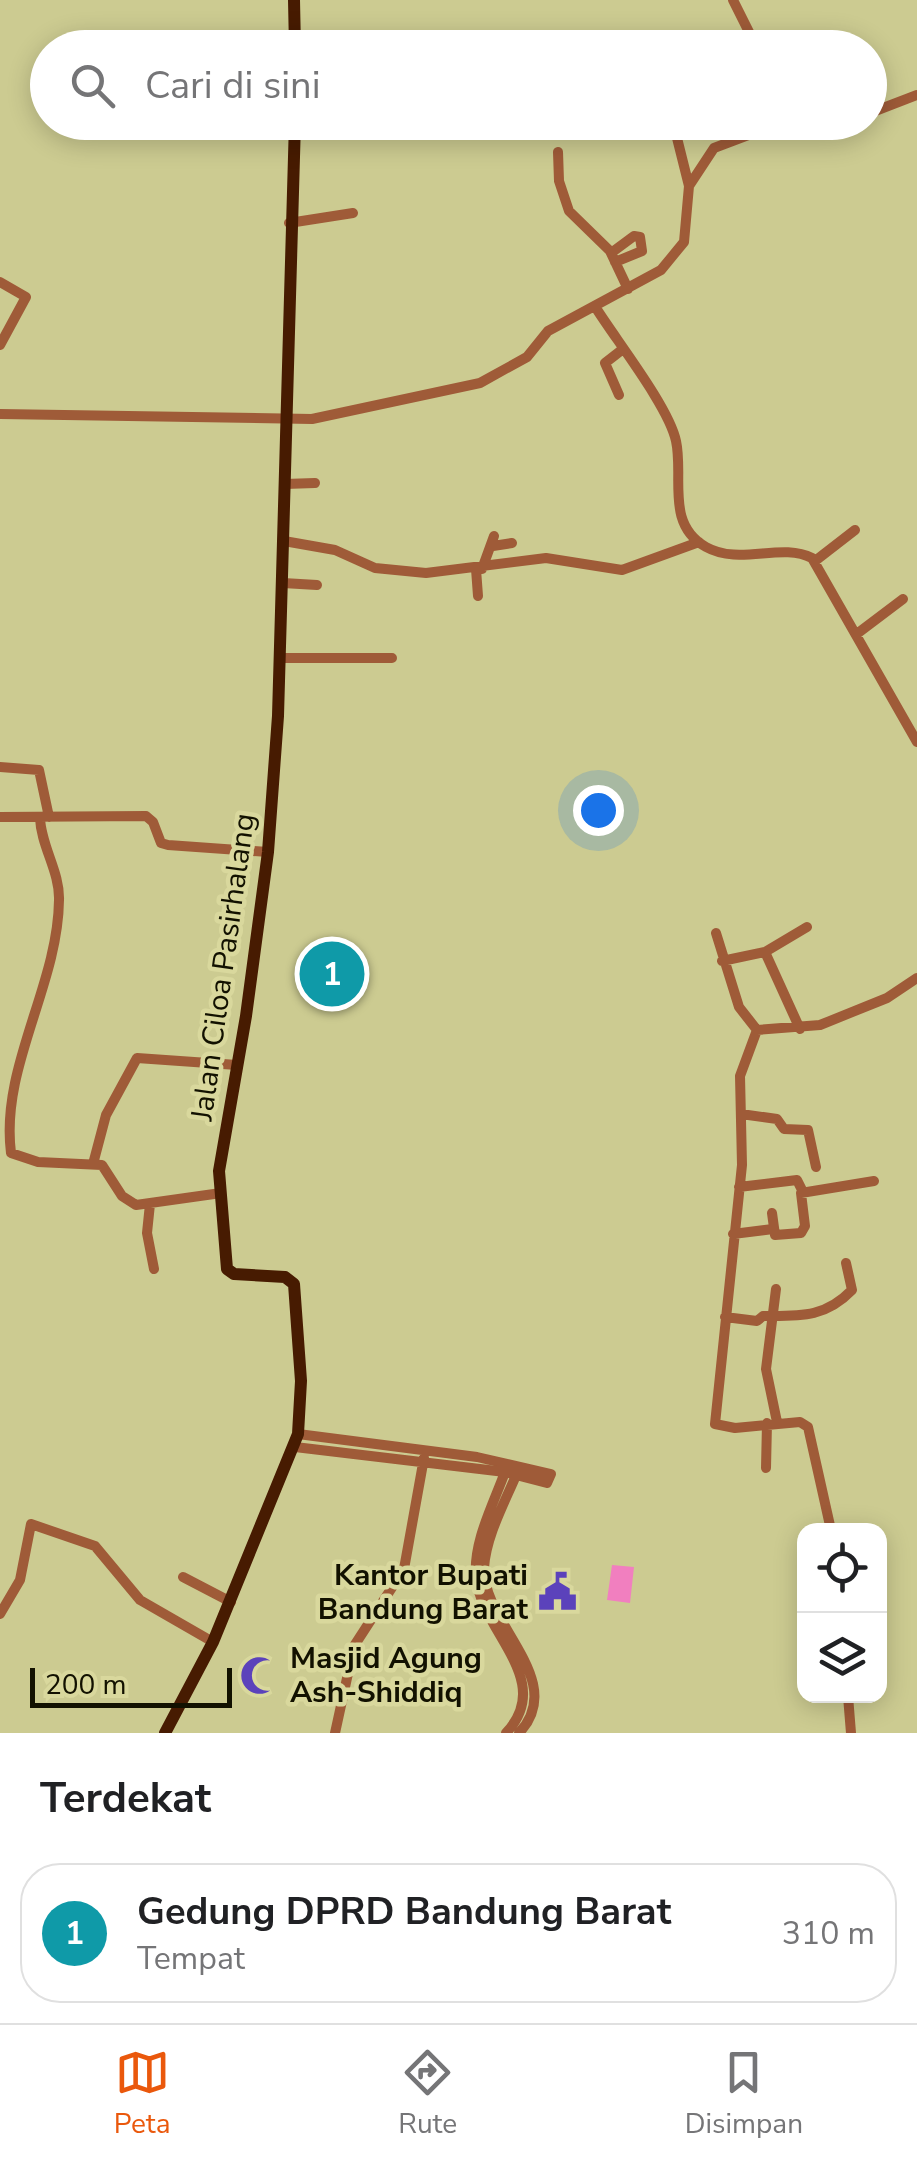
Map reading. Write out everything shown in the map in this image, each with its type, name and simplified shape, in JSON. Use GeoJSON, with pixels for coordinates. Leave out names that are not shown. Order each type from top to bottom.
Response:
{"type":"FeatureCollection","features":[{"type":"Feature","properties":{"kind":"main road"},"geometry":{"type":"LineString","coordinates":[[294,0],[295,30]]}},
{"type":"Feature","properties":{"kind":"main road","name":"Jalan Ciloa Pasirhalang"},"geometry":{"type":"LineString","coordinates":[[165,1733],[213,1642],[297,1440],[301,1381],[294,1284],[285,1277],[234,1274],[228,1269],[219,1171],[268,852],[281,658],[294,140]]}},
{"type":"Feature","properties":{"kind":"street"},"geometry":{"type":"LineString","coordinates":[[733,0],[748,30]]}},
{"type":"Feature","properties":{"kind":"street"},"geometry":{"type":"LineString","coordinates":[[887,106],[917,94]]}},
{"type":"Feature","properties":{"kind":"street"},"geometry":{"type":"LineString","coordinates":[[0,414],[288,420],[328,417],[480,383],[527,357],[548,331],[660,270],[684,242],[690,186],[678,140]]}},
{"type":"Feature","properties":{"kind":"street"},"geometry":{"type":"LineString","coordinates":[[690,186],[716,146],[733,140]]}},
{"type":"Feature","properties":{"kind":"street"},"geometry":{"type":"LineString","coordinates":[[558,152],[559,181],[568,211],[613,258],[628,289]]}},
{"type":"Feature","properties":{"kind":"street"},"geometry":{"type":"LineString","coordinates":[[289,223],[353,213]]}},
{"type":"Feature","properties":{"kind":"street"},"geometry":{"type":"LineString","coordinates":[[0,282],[26,297],[0,344]]}},
{"type":"Feature","properties":{"kind":"street"},"geometry":{"type":"LineString","coordinates":[[596,308],[676,436],[681,517],[699,542],[735,556],[803,554],[815,561],[917,742]]}},
{"type":"Feature","properties":{"kind":"street"},"geometry":{"type":"LineString","coordinates":[[619,394],[605,363],[623,349]]}},
{"type":"Feature","properties":{"kind":"street"},"geometry":{"type":"LineString","coordinates":[[285,484],[315,482]]}},
{"type":"Feature","properties":{"kind":"street"},"geometry":{"type":"LineString","coordinates":[[815,561],[855,530]]}},
{"type":"Feature","properties":{"kind":"street"},"geometry":{"type":"LineString","coordinates":[[284,541],[335,550],[375,568],[426,573],[546,558],[622,570],[699,542]]}},
{"type":"Feature","properties":{"kind":"street"},"geometry":{"type":"LineString","coordinates":[[478,596],[479,569],[494,541],[512,543]]}},
{"type":"Feature","properties":{"kind":"street"},"geometry":{"type":"LineString","coordinates":[[283,583],[317,584]]}},
{"type":"Feature","properties":{"kind":"street"},"geometry":{"type":"LineString","coordinates":[[858,633],[903,598]]}},
{"type":"Feature","properties":{"kind":"street"},"geometry":{"type":"LineString","coordinates":[[281,658],[392,658]]}},
{"type":"Feature","properties":{"kind":"street"},"geometry":{"type":"LineString","coordinates":[[0,767],[39,770],[60,899],[43,978],[2,1116],[10,1150],[16,1158],[38,1162],[103,1166],[129,1202],[150,1204],[221,1193]]}},
{"type":"Feature","properties":{"kind":"street"},"geometry":{"type":"LineString","coordinates":[[0,817],[146,816],[154,822],[162,843],[168,845],[268,852]]}},
{"type":"Feature","properties":{"kind":"street"},"geometry":{"type":"LineString","coordinates":[[722,961],[765,952],[807,927]]}},
{"type":"Feature","properties":{"kind":"street"},"geometry":{"type":"LineString","coordinates":[[716,933],[739,1007],[757,1030]]}},
{"type":"Feature","properties":{"kind":"street"},"geometry":{"type":"LineString","coordinates":[[765,952],[800,1029]]}},
{"type":"Feature","properties":{"kind":"street"},"geometry":{"type":"LineString","coordinates":[[757,1030],[800,1029],[883,1000],[917,978]]}},
{"type":"Feature","properties":{"kind":"street"},"geometry":{"type":"LineString","coordinates":[[757,1030],[741,1067],[739,1187],[715,1424],[736,1428],[800,1422],[810,1431],[830,1523]]}},
{"type":"Feature","properties":{"kind":"street"},"geometry":{"type":"LineString","coordinates":[[93,1164],[106,1115],[136,1058],[237,1065]]}},
{"type":"Feature","properties":{"kind":"street"},"geometry":{"type":"LineString","coordinates":[[741,1114],[777,1118],[784,1129],[808,1130],[816,1167]]}},
{"type":"Feature","properties":{"kind":"street"},"geometry":{"type":"LineString","coordinates":[[0,1162],[10,1150]]}},
{"type":"Feature","properties":{"kind":"street"},"geometry":{"type":"LineString","coordinates":[[739,1187],[797,1180],[803,1192],[804,1232],[777,1236],[772,1213]]}},
{"type":"Feature","properties":{"kind":"street"},"geometry":{"type":"LineString","coordinates":[[803,1192],[874,1181]]}},
{"type":"Feature","properties":{"kind":"street"},"geometry":{"type":"LineString","coordinates":[[150,1204],[147,1233],[154,1269]]}},
{"type":"Feature","properties":{"kind":"street"},"geometry":{"type":"LineString","coordinates":[[733,1234],[773,1230]]}},
{"type":"Feature","properties":{"kind":"street"},"geometry":{"type":"LineString","coordinates":[[726,1316],[758,1321],[772,1316],[811,1316],[830,1310],[852,1290],[846,1263]]}},
{"type":"Feature","properties":{"kind":"street"},"geometry":{"type":"LineString","coordinates":[[766,1468],[772,1422],[766,1369],[776,1289]]}},
{"type":"Feature","properties":{"kind":"street"},"geometry":{"type":"LineString","coordinates":[[297,1440],[424,1456],[549,1479]]}},
{"type":"Feature","properties":{"kind":"street"},"geometry":{"type":"LineString","coordinates":[[336,1733],[354,1646],[404,1568],[424,1456]]}},
{"type":"Feature","properties":{"kind":"street"},"geometry":{"type":"LineString","coordinates":[[506,1733],[521,1708],[523,1676],[492,1623],[479,1592],[476,1564],[512,1470]]}},
{"type":"Feature","properties":{"kind":"street"},"geometry":{"type":"LineString","coordinates":[[512,1470],[484,1568],[500,1619],[532,1674],[530,1709],[519,1733]]}},
{"type":"Feature","properties":{"kind":"street"},"geometry":{"type":"LineString","coordinates":[[0,1614],[20,1580],[32,1524],[96,1546],[140,1600],[213,1642]]}},
{"type":"Feature","properties":{"kind":"street"},"geometry":{"type":"LineString","coordinates":[[183,1578],[230,1602]]}},
{"type":"Feature","properties":{"kind":"street"},"geometry":{"type":"LineString","coordinates":[[849,1703],[851,1733]]}},
{"type":"Feature","properties":{"kind":"shaded area"},"geometry":{"type":"Polygon","coordinates":[[[612,1565],[634,1567],[630,1603],[607,1600],[612,1565]]]}},
{"type":"Feature","properties":{"kind":"place","name":"Gedung DPRD Bandung Barat"},"geometry":{"type":"Point","coordinates":[332,974]}},
{"type":"Feature","properties":{"kind":"place","name":"Kantor Bupati Bandung Barat"},"geometry":{"type":"Point","coordinates":[558,1592]}},
{"type":"Feature","properties":{"kind":"place","name":"Masjid Agung Ash-Shiddiq"},"geometry":{"type":"Point","coordinates":[260,1675]}}]}
